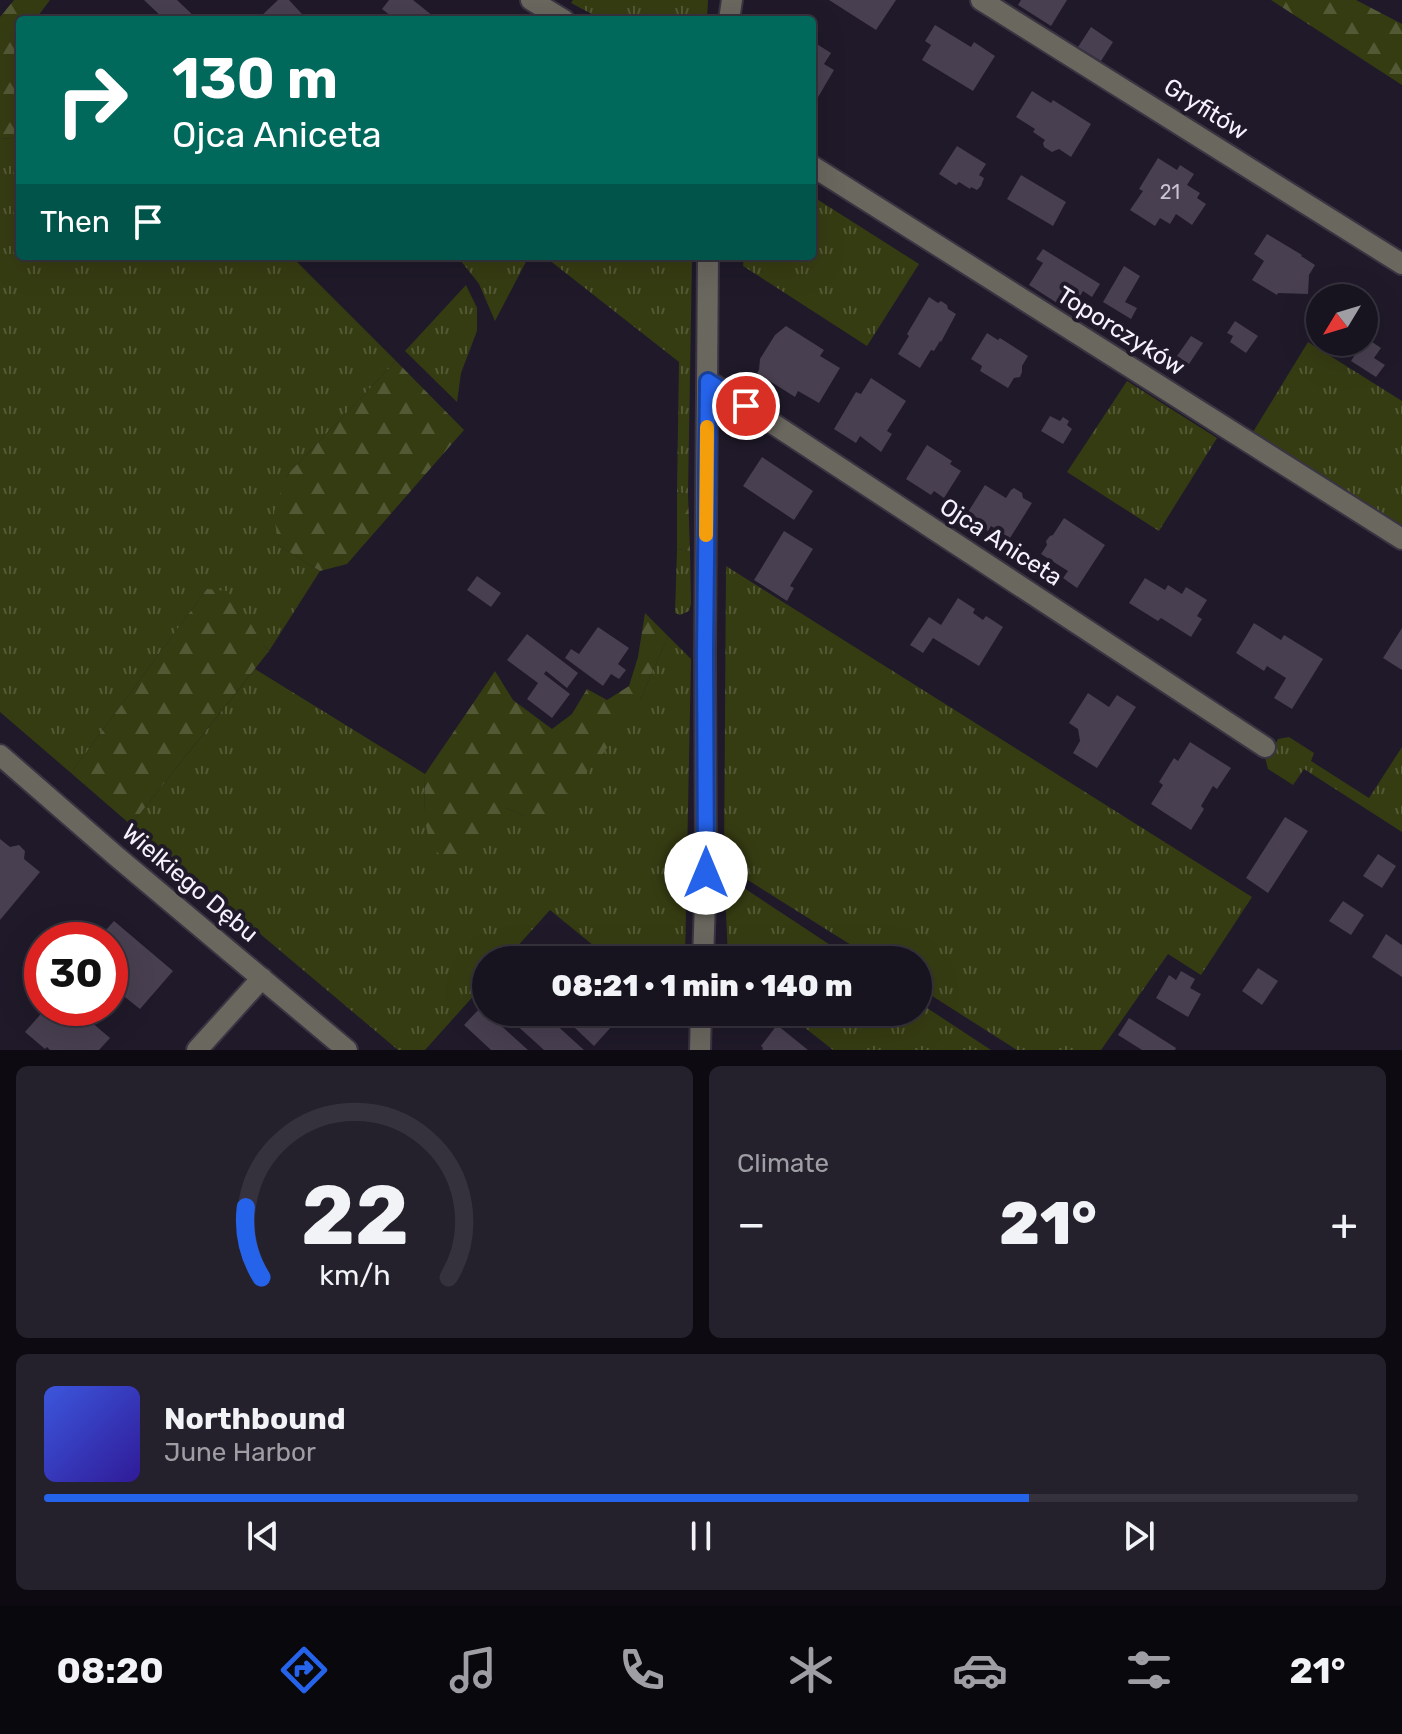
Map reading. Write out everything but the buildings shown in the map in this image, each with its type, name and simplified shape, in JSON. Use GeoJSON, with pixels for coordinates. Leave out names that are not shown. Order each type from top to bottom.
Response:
{"type":"FeatureCollection","features":[{"type":"Feature","properties":{"kind":"street"},"geometry":{"type":"LineString","coordinates":[[531,0],[557,16]]}},
{"type":"Feature","properties":{"kind":"street","name":"Gryfitów"},"geometry":{"type":"LineString","coordinates":[[981,0],[1402,264]]}},
{"type":"Feature","properties":{"kind":"street","name":"Toporczyków"},"geometry":{"type":"LineString","coordinates":[[816,169],[1402,539]]}},
{"type":"Feature","properties":{"kind":"street"},"geometry":{"type":"LineString","coordinates":[[703,946],[708,260]]}},
{"type":"Feature","properties":{"kind":"street","name":"Ojca Aniceta"},"geometry":{"type":"LineString","coordinates":[[708,381],[1265,747]]}},
{"type":"Feature","properties":{"kind":"street","name":"Wielkiego Dębu"},"geometry":{"type":"LineString","coordinates":[[0,755],[347,1050]]}},
{"type":"Feature","properties":{"kind":"street"},"geometry":{"type":"LineString","coordinates":[[197,1050],[262,978]]}},
{"type":"Feature","properties":{"kind":"street"},"geometry":{"type":"LineString","coordinates":[[700,1050],[701,1026]]}},
{"type":"Feature","properties":{"kind":"green space"},"geometry":{"type":"Polygon","coordinates":[[[14,0],[50,0],[38,16],[16,16],[16,136],[12,139],[0,138],[0,17],[14,0]]]}},
{"type":"Feature","properties":{"kind":"green space"},"geometry":{"type":"Polygon","coordinates":[[[573,0],[708,0],[707,16],[595,16],[571,3],[573,0]]]}},
{"type":"Feature","properties":{"kind":"green space"},"geometry":{"type":"Polygon","coordinates":[[[1271,0],[1356,0],[1402,24],[1402,85],[1271,0]]]}},
{"type":"Feature","properties":{"kind":"green space"},"geometry":{"type":"Polygon","coordinates":[[[16,136],[16,260],[295,260],[396,361],[286,476],[278,545],[320,571],[269,651],[207,589],[71,773],[0,712],[0,138],[16,136]]]}},
{"type":"Feature","properties":{"kind":"green space"},"geometry":{"type":"Polygon","coordinates":[[[816,199],[919,264],[867,346],[743,266],[744,260],[816,260],[816,199]]]}},
{"type":"Feature","properties":{"kind":"green space"},"geometry":{"type":"Polygon","coordinates":[[[460,260],[527,260],[495,321],[479,284],[460,260]]]}},
{"type":"Feature","properties":{"kind":"green space"},"geometry":{"type":"Polygon","coordinates":[[[549,260],[692,260],[688,494],[677,492],[679,362],[549,260]]]}},
{"type":"Feature","properties":{"kind":"green space"},"geometry":{"type":"Polygon","coordinates":[[[466,285],[477,308],[477,331],[461,373],[457,402],[405,351],[466,285]]]}},
{"type":"Feature","properties":{"kind":"green space"},"geometry":{"type":"Polygon","coordinates":[[[1306,345],[1306,356],[1330,356],[1402,401],[1402,529],[1253,432],[1306,345]]]}},
{"type":"Feature","properties":{"kind":"green space"},"geometry":{"type":"Polygon","coordinates":[[[396,361],[464,430],[347,564],[320,571],[278,545],[274,512],[286,476],[396,361]]]}},
{"type":"Feature","properties":{"kind":"green space"},"geometry":{"type":"Polygon","coordinates":[[[1127,381],[1217,438],[1159,531],[1067,472],[1127,381]]]}},
{"type":"Feature","properties":{"kind":"green space"},"geometry":{"type":"Polygon","coordinates":[[[677,492],[688,494],[690,551],[677,549],[677,492]]]}},
{"type":"Feature","properties":{"kind":"green space"},"geometry":{"type":"Polygon","coordinates":[[[677,549],[690,551],[691,604],[689,611],[680,615],[675,613],[677,549]]]}},
{"type":"Feature","properties":{"kind":"green space"},"geometry":{"type":"Polygon","coordinates":[[[726,566],[1252,897],[1201,975],[1168,954],[1101,1050],[1017,1050],[932,996],[932,946],[853,946],[724,865],[726,566]]]}},
{"type":"Feature","properties":{"kind":"green space"},"geometry":{"type":"Polygon","coordinates":[[[207,589],[227,591],[269,651],[131,825],[71,773],[207,589]]]}},
{"type":"Feature","properties":{"kind":"green space"},"geometry":{"type":"Polygon","coordinates":[[[645,613],[668,636],[640,700],[600,758],[547,814],[525,816],[506,808],[475,859],[447,858],[431,849],[424,816],[425,774],[495,671],[513,700],[552,729],[572,714],[587,689],[607,700],[629,686],[638,657],[645,613]]]}},
{"type":"Feature","properties":{"kind":"green space"},"geometry":{"type":"Polygon","coordinates":[[[668,636],[691,659],[685,946],[594,946],[550,910],[518,946],[472,946],[472,998],[425,1050],[398,1050],[131,825],[255,669],[425,774],[424,816],[506,808],[525,816],[640,700],[668,636]]]}},
{"type":"Feature","properties":{"kind":"green space"},"geometry":{"type":"Polygon","coordinates":[[[1289,737],[1314,753],[1311,761],[1369,798],[1402,747],[1402,832],[1304,769],[1293,785],[1268,769],[1265,757],[1278,739],[1289,737]]]}},
{"type":"Feature","properties":{"kind":"green space"},"geometry":{"type":"Polygon","coordinates":[[[741,886],[832,946],[727,946],[725,887],[741,886]]]}},
{"type":"Feature","properties":{"kind":"green space"},"geometry":{"type":"Polygon","coordinates":[[[932,1011],[991,1050],[833,1050],[803,1026],[932,1026],[932,1011]]]}},
{"type":"Feature","properties":{"kind":"slow traffic"},"geometry":{"type":"LineString","coordinates":[[706,535],[707,427]]}},
{"type":"Feature","properties":{"kind":"route"},"geometry":{"type":"LineString","coordinates":[[706,873],[708,381],[746,406]]}}]}
